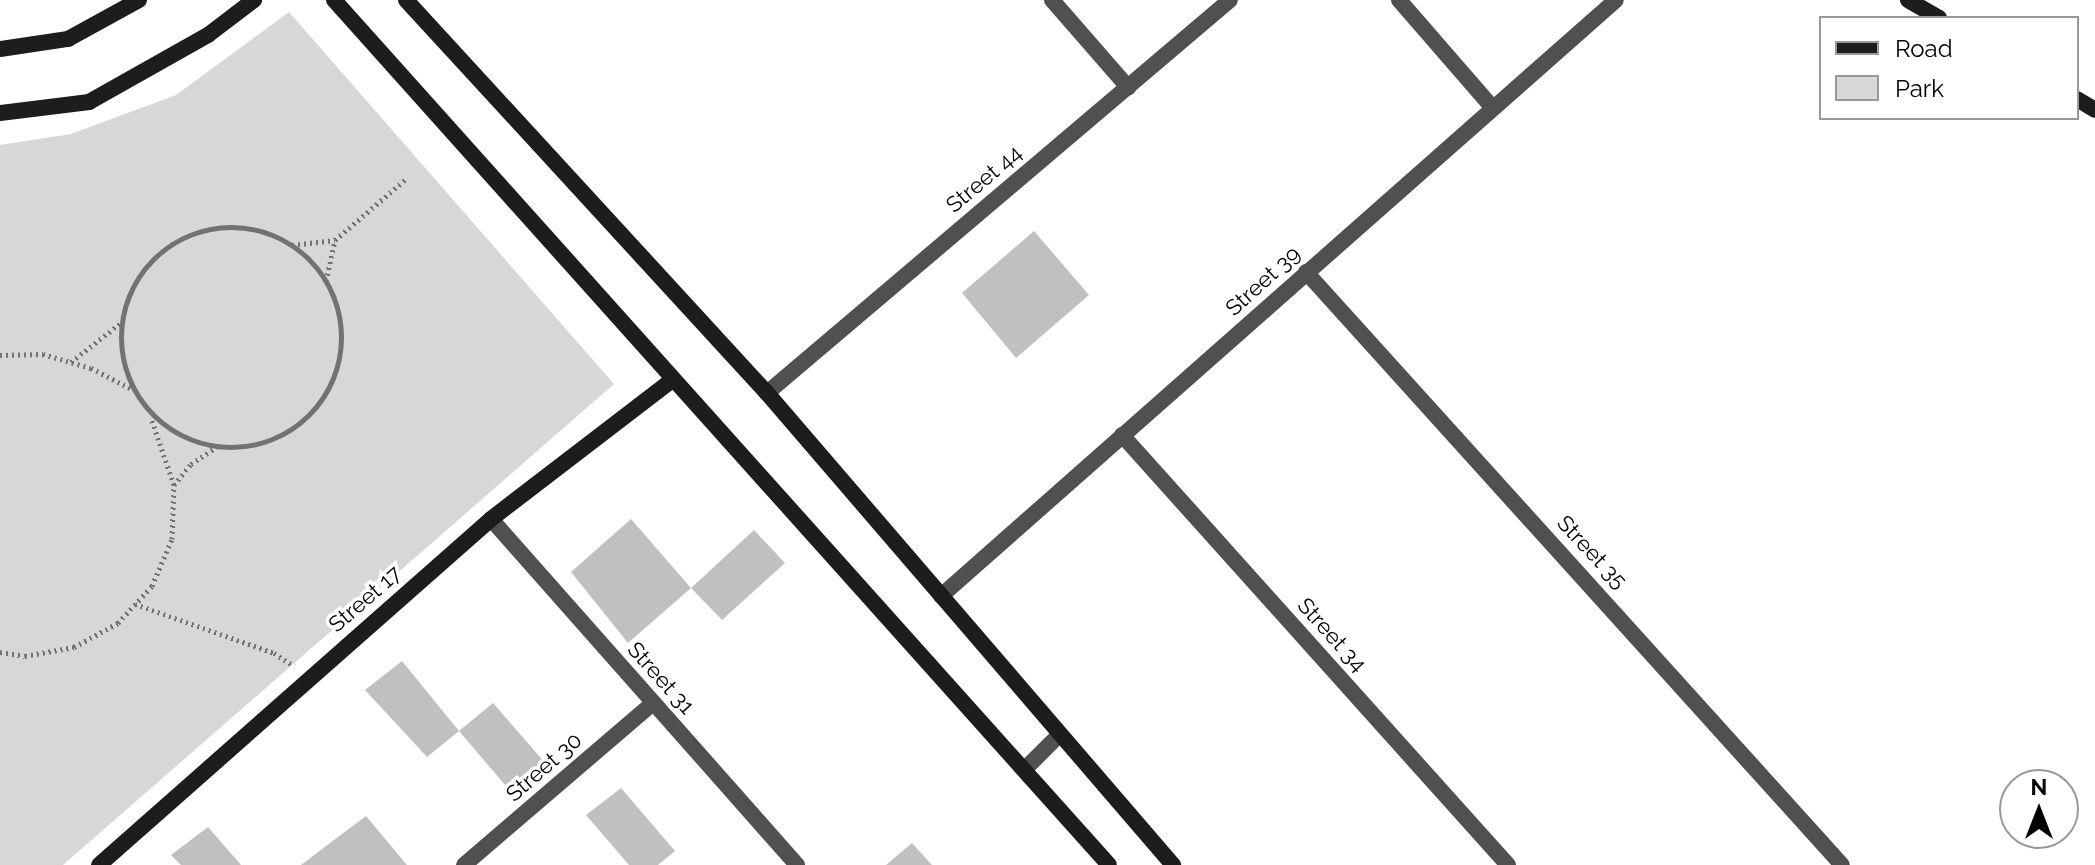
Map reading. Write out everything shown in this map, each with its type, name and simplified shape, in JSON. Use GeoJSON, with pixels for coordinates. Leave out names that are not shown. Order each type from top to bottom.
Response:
{"type":"FeatureCollection","features":[{"type":"Feature","properties":{"kind":"street"},"geometry":{"type":"LineString","coordinates":[[0,49],[68,39],[139,0]]}},
{"type":"Feature","properties":{"kind":"street"},"geometry":{"type":"LineString","coordinates":[[0,113],[89,102],[208,35],[254,0]]}},
{"type":"Feature","properties":{"kind":"street"},"geometry":{"type":"LineString","coordinates":[[334,0],[671,381],[1109,865]]}},
{"type":"Feature","properties":{"kind":"street"},"geometry":{"type":"LineString","coordinates":[[406,0],[767,393],[1173,865]]}},
{"type":"Feature","properties":{"kind":"street"},"geometry":{"type":"LineString","coordinates":[[1052,0],[1128,87]]}},
{"type":"Feature","properties":{"kind":"street","name":"Street 44"},"geometry":{"type":"LineString","coordinates":[[767,393],[1230,0]]}},
{"type":"Feature","properties":{"kind":"street"},"geometry":{"type":"LineString","coordinates":[[1399,0],[1492,107]]}},
{"type":"Feature","properties":{"kind":"street","name":"Street 39"},"geometry":{"type":"LineString","coordinates":[[941,596],[1616,0]]}},
{"type":"Feature","properties":{"kind":"street"},"geometry":{"type":"LineString","coordinates":[[1908,0],[1936,16]]}},
{"type":"Feature","properties":{"kind":"street","name":"Street 35"},"geometry":{"type":"LineString","coordinates":[[1306,272],[1842,865]]}},
{"type":"Feature","properties":{"kind":"street","name":"Street 17"},"geometry":{"type":"LineString","coordinates":[[99,865],[491,519],[671,381]]}},
{"type":"Feature","properties":{"kind":"street","name":"Street 34"},"geometry":{"type":"LineString","coordinates":[[1122,435],[1508,865]]}},
{"type":"Feature","properties":{"kind":"street","name":"Street 31"},"geometry":{"type":"LineString","coordinates":[[491,519],[797,865]]}},
{"type":"Feature","properties":{"kind":"street","name":"Street 30"},"geometry":{"type":"LineString","coordinates":[[464,865],[653,703]]}},
{"type":"Feature","properties":{"kind":"street"},"geometry":{"type":"LineString","coordinates":[[1025,769],[1059,735]]}},
{"type":"Feature","properties":{"kind":"path"},"geometry":{"type":"LineString","coordinates":[[292,245],[335,240],[407,178]]}},
{"type":"Feature","properties":{"kind":"path"},"geometry":{"type":"LineString","coordinates":[[0,652],[25,656],[74,647],[118,623],[152,586],[172,539],[174,485],[150,417],[125,370],[123,321],[127,300],[145,267],[173,242],[208,228],[246,227],[292,245],[312,260],[326,281],[342,328],[339,365],[324,398],[300,424],[269,441],[219,445],[198,442],[150,417]]}},
{"type":"Feature","properties":{"kind":"path"},"geometry":{"type":"LineString","coordinates":[[326,281],[335,240]]}},
{"type":"Feature","properties":{"kind":"path"},"geometry":{"type":"LineString","coordinates":[[71,362],[123,321]]}},
{"type":"Feature","properties":{"kind":"path"},"geometry":{"type":"LineString","coordinates":[[0,355],[43,354],[71,362],[133,390]]}},
{"type":"Feature","properties":{"kind":"path"},"geometry":{"type":"LineString","coordinates":[[174,485],[191,464],[219,445]]}},
{"type":"Feature","properties":{"kind":"path"},"geometry":{"type":"LineString","coordinates":[[135,604],[274,653]]}},
{"type":"Feature","properties":{"kind":"green space"},"geometry":{"type":"Polygon","coordinates":[[[289,12],[614,384],[63,865],[0,865],[0,145],[71,134],[176,95],[289,12]]]}},
{"type":"Feature","properties":{"kind":"building"},"geometry":{"type":"Polygon","coordinates":[[[1034,231],[1089,295],[1016,358],[962,293],[1034,231]]]}},
{"type":"Feature","properties":{"kind":"building"},"geometry":{"type":"Polygon","coordinates":[[[631,519],[691,588],[628,643],[571,572],[631,519]]]}},
{"type":"Feature","properties":{"kind":"building"},"geometry":{"type":"Polygon","coordinates":[[[754,530],[785,563],[722,620],[691,588],[754,530]]]}},
{"type":"Feature","properties":{"kind":"building"},"geometry":{"type":"Polygon","coordinates":[[[402,661],[459,731],[427,757],[365,690],[402,661]]]}},
{"type":"Feature","properties":{"kind":"building"},"geometry":{"type":"Polygon","coordinates":[[[493,703],[547,765],[511,792],[459,731],[493,703]]]}},
{"type":"Feature","properties":{"kind":"building"},"geometry":{"type":"Polygon","coordinates":[[[621,788],[675,851],[658,865],[629,865],[586,815],[621,788]]]}},
{"type":"Feature","properties":{"kind":"building"},"geometry":{"type":"Polygon","coordinates":[[[366,816],[407,865],[301,865],[330,843],[366,816]]]}},
{"type":"Feature","properties":{"kind":"building"},"geometry":{"type":"Polygon","coordinates":[[[208,827],[241,865],[181,865],[171,855],[208,827]]]}},
{"type":"Feature","properties":{"kind":"building"},"geometry":{"type":"Polygon","coordinates":[[[912,843],[932,865],[886,865],[912,843]]]}}]}
